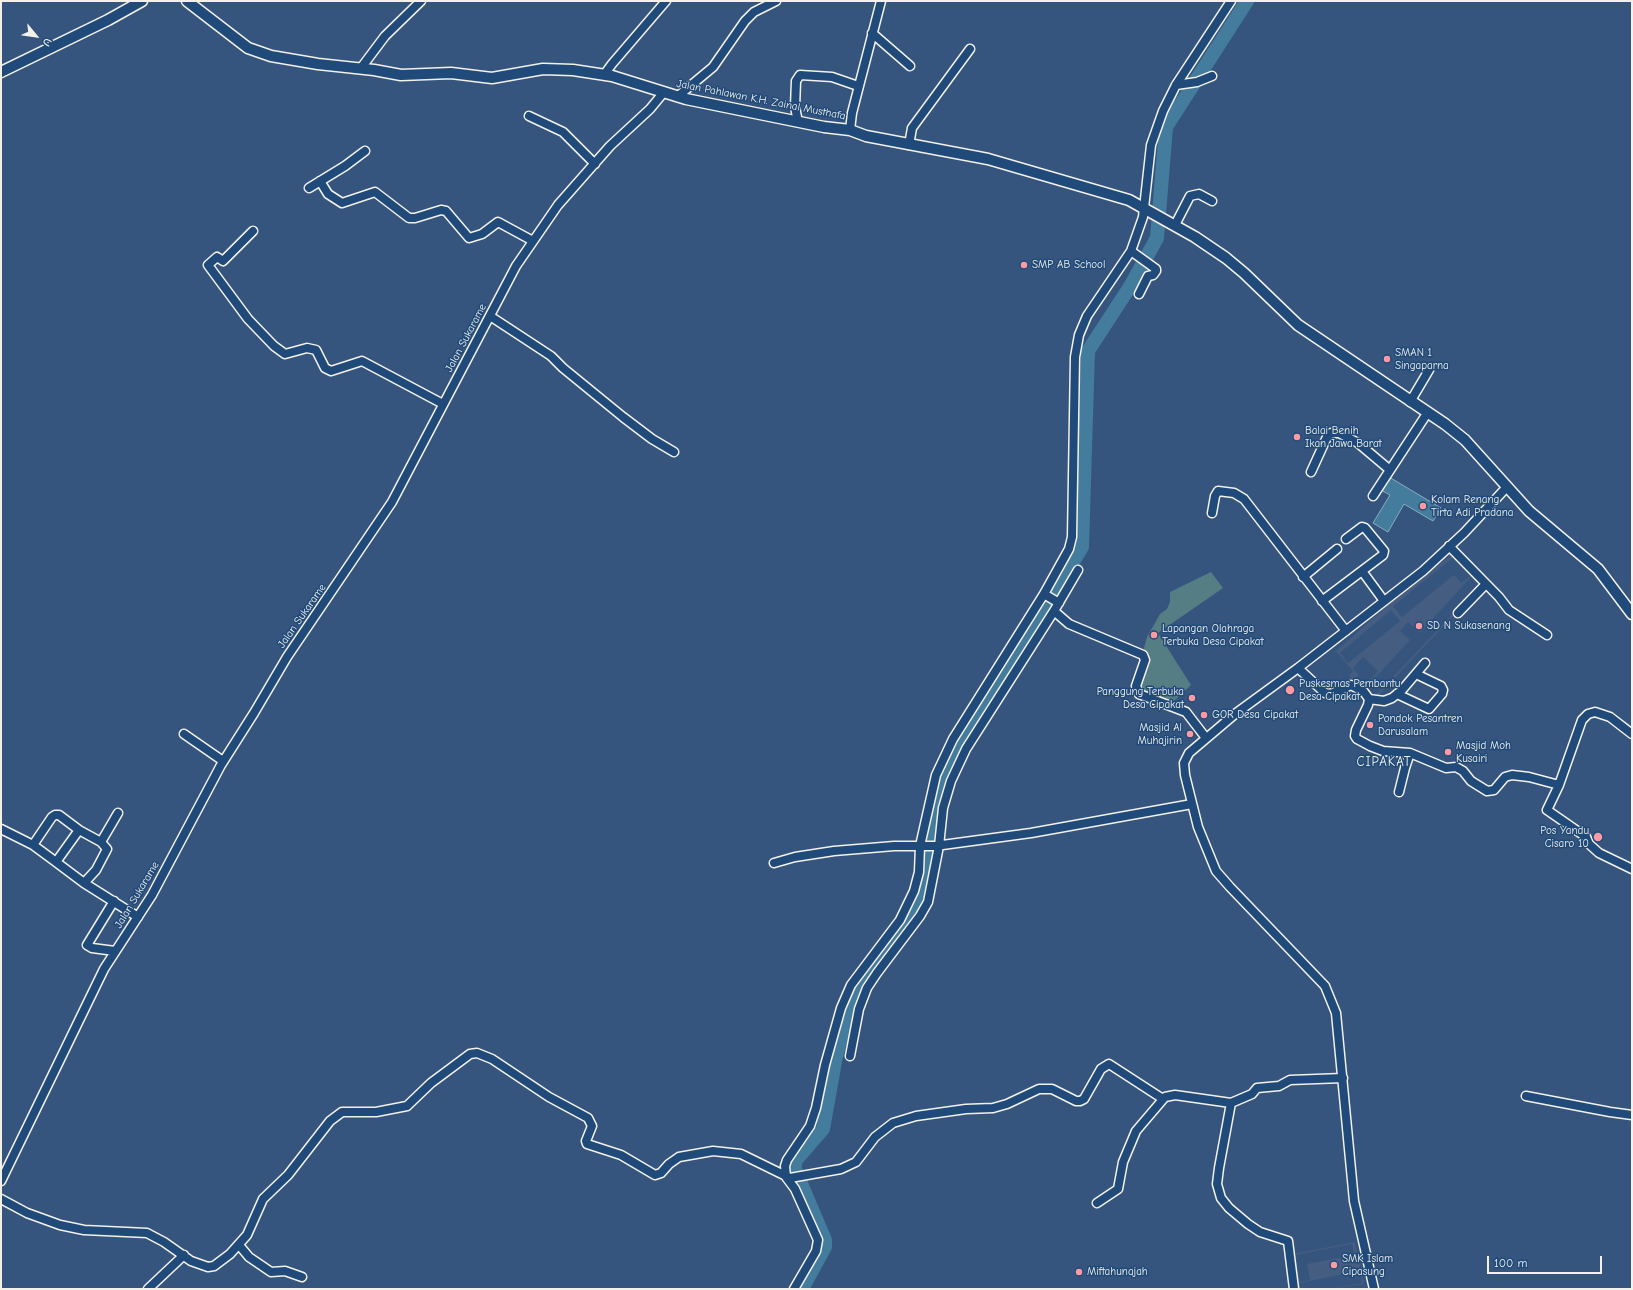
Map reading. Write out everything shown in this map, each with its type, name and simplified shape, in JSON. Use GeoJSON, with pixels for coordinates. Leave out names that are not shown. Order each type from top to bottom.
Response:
{"type":"FeatureCollection","features":[{"type":"Feature","properties":{"kind":"street"},"geometry":{"type":"LineString","coordinates":[[1,72],[108,20],[142,1]]}},
{"type":"Feature","properties":{"kind":"street","name":"Jalan Pahlawan K.H. Zainal Musthafa"},"geometry":{"type":"LineString","coordinates":[[187,1],[248,48],[261,54],[318,64],[361,68],[401,75],[451,73],[492,78],[543,69],[572,70],[604,75],[677,97],[798,122],[850,130],[866,136],[909,145],[988,159],[1074,185],[1111,194],[1146,209],[1172,223],[1226,258],[1244,273],[1298,325],[1410,402],[1428,412],[1465,440],[1506,488],[1529,511],[1598,569],[1632,614]]}},
{"type":"Feature","properties":{"kind":"street"},"geometry":{"type":"LineString","coordinates":[[361,68],[385,36],[421,1]]}},
{"type":"Feature","properties":{"kind":"street"},"geometry":{"type":"LineString","coordinates":[[604,75],[666,1]]}},
{"type":"Feature","properties":{"kind":"street"},"geometry":{"type":"LineString","coordinates":[[677,97],[713,67],[745,21],[754,12],[776,1]]}},
{"type":"Feature","properties":{"kind":"street"},"geometry":{"type":"LineString","coordinates":[[850,130],[858,86],[881,1]]}},
{"type":"Feature","properties":{"kind":"street"},"geometry":{"type":"LineString","coordinates":[[794,1289],[816,1251],[818,1240],[789,1177],[785,1166],[787,1160],[810,1126],[816,1108],[825,1065],[841,1008],[851,985],[900,920],[909,903],[919,872],[922,847],[936,775],[952,739],[1045,595],[1069,550],[1072,537],[1075,357],[1079,335],[1087,316],[1131,251],[1146,209],[1151,145],[1163,111],[1232,1]]}},
{"type":"Feature","properties":{"kind":"street"},"geometry":{"type":"LineString","coordinates":[[872,33],[910,66]]}},
{"type":"Feature","properties":{"kind":"street"},"geometry":{"type":"LineString","coordinates":[[909,145],[912,128],[970,49]]}},
{"type":"Feature","properties":{"kind":"street"},"geometry":{"type":"LineString","coordinates":[[798,122],[795,107],[797,78],[800,75],[826,76],[858,86]]}},
{"type":"Feature","properties":{"kind":"street"},"geometry":{"type":"LineString","coordinates":[[1180,84],[1198,82],[1212,76]]}},
{"type":"Feature","properties":{"kind":"street","name":"Jalan Sukarame"},"geometry":{"type":"LineString","coordinates":[[1,1181],[97,983],[152,895],[223,761],[254,714],[287,657],[392,502],[516,266],[558,205],[610,146],[650,109],[664,92]]}},
{"type":"Feature","properties":{"kind":"street"},"geometry":{"type":"LineString","coordinates":[[529,116],[563,132],[595,164]]}},
{"type":"Feature","properties":{"kind":"street"},"geometry":{"type":"LineString","coordinates":[[309,188],[365,151]]}},
{"type":"Feature","properties":{"kind":"street"},"geometry":{"type":"LineString","coordinates":[[320,181],[328,194],[342,203],[375,192],[409,218],[415,218],[441,210],[446,211],[469,238],[482,234],[498,222],[533,241]]}},
{"type":"Feature","properties":{"kind":"street"},"geometry":{"type":"LineString","coordinates":[[1172,223],[1190,196],[1199,194],[1212,201]]}},
{"type":"Feature","properties":{"kind":"street"},"geometry":{"type":"LineString","coordinates":[[253,231],[223,261],[216,258],[208,265],[248,319],[274,346],[285,354],[307,348],[316,350],[325,368],[331,371],[362,361],[443,404]]}},
{"type":"Feature","properties":{"kind":"street"},"geometry":{"type":"LineString","coordinates":[[1131,251],[1156,271],[1153,275],[1148,276],[1139,294]]}},
{"type":"Feature","properties":{"kind":"street"},"geometry":{"type":"LineString","coordinates":[[490,316],[551,356],[563,368],[623,417],[652,439],[674,452]]}},
{"type":"Feature","properties":{"kind":"street"},"geometry":{"type":"LineString","coordinates":[[1410,402],[1429,370]]}},
{"type":"Feature","properties":{"kind":"street"},"geometry":{"type":"LineString","coordinates":[[1373,496],[1428,412]]}},
{"type":"Feature","properties":{"kind":"street"},"geometry":{"type":"LineString","coordinates":[[1311,472],[1326,438],[1330,433],[1339,433],[1358,443],[1390,470]]}},
{"type":"Feature","properties":{"kind":"street"},"geometry":{"type":"LineString","coordinates":[[1374,1289],[1354,1201],[1336,1013],[1325,986],[1216,871],[1203,843],[1192,804],[1184,763],[1189,753],[1234,714],[1298,668],[1423,571],[1464,533],[1506,488]]}},
{"type":"Feature","properties":{"kind":"street"},"geometry":{"type":"LineString","coordinates":[[1212,513],[1215,496],[1218,491],[1234,493],[1244,499],[1346,631]]}},
{"type":"Feature","properties":{"kind":"street"},"geometry":{"type":"LineString","coordinates":[[1322,600],[1383,555],[1384,551],[1365,528],[1362,527],[1346,539]]}},
{"type":"Feature","properties":{"kind":"street"},"geometry":{"type":"LineString","coordinates":[[1449,546],[1509,610],[1547,635]]}},
{"type":"Feature","properties":{"kind":"street"},"geometry":{"type":"LineString","coordinates":[[1303,577],[1337,549]]}},
{"type":"Feature","properties":{"kind":"street"},"geometry":{"type":"LineString","coordinates":[[850,1056],[860,1009],[868,988],[877,973],[920,916],[928,902],[943,808],[951,781],[966,749],[1054,611],[1078,570]]}},
{"type":"Feature","properties":{"kind":"street"},"geometry":{"type":"LineString","coordinates":[[1362,571],[1384,601]]}},
{"type":"Feature","properties":{"kind":"street"},"geometry":{"type":"LineString","coordinates":[[1458,613],[1486,584]]}},
{"type":"Feature","properties":{"kind":"street"},"geometry":{"type":"LineString","coordinates":[[1045,595],[1058,602]]}},
{"type":"Feature","properties":{"kind":"street"},"geometry":{"type":"LineString","coordinates":[[1054,611],[1068,624],[1143,655],[1145,660],[1136,686],[1138,694],[1186,712],[1206,738]]}},
{"type":"Feature","properties":{"kind":"street"},"geometry":{"type":"LineString","coordinates":[[1298,668],[1325,693],[1331,694],[1351,685],[1364,692],[1369,699],[1384,702],[1397,694],[1424,663]]}},
{"type":"Feature","properties":{"kind":"street"},"geometry":{"type":"LineString","coordinates":[[1397,694],[1429,709],[1442,694],[1443,690],[1441,686],[1416,674]]}},
{"type":"Feature","properties":{"kind":"street"},"geometry":{"type":"LineString","coordinates":[[1369,699],[1355,736],[1357,739],[1383,751],[1410,753],[1446,768],[1456,767],[1471,781],[1487,791],[1494,790],[1505,777],[1512,775],[1529,777],[1559,785]]}},
{"type":"Feature","properties":{"kind":"street"},"geometry":{"type":"LineString","coordinates":[[1632,734],[1610,718],[1594,712],[1588,714],[1582,720],[1559,785],[1547,808],[1548,812],[1586,837],[1589,844],[1599,853],[1632,869]]}},
{"type":"Feature","properties":{"kind":"street"},"geometry":{"type":"LineString","coordinates":[[184,734],[223,761]]}},
{"type":"Feature","properties":{"kind":"street"},"geometry":{"type":"LineString","coordinates":[[1399,792],[1404,768],[1410,753]]}},
{"type":"Feature","properties":{"kind":"street"},"geometry":{"type":"LineString","coordinates":[[774,863],[795,857],[834,851],[894,846],[937,846],[1031,833],[1192,804]]}},
{"type":"Feature","properties":{"kind":"street"},"geometry":{"type":"LineString","coordinates":[[101,842],[118,813]]}},
{"type":"Feature","properties":{"kind":"street"},"geometry":{"type":"LineString","coordinates":[[33,845],[52,817],[55,815],[59,815],[79,830],[101,842],[108,849],[107,852],[96,870],[84,883]]}},
{"type":"Feature","properties":{"kind":"street"},"geometry":{"type":"LineString","coordinates":[[1,829],[33,845],[84,883],[138,917]]}},
{"type":"Feature","properties":{"kind":"street"},"geometry":{"type":"LineString","coordinates":[[56,862],[79,830]]}},
{"type":"Feature","properties":{"kind":"street"},"geometry":{"type":"LineString","coordinates":[[114,901],[87,945],[92,948],[116,951]]}},
{"type":"Feature","properties":{"kind":"street"},"geometry":{"type":"LineString","coordinates":[[1,1199],[16,1208],[39,1217],[84,1230],[147,1233],[184,1255],[190,1261],[208,1267],[214,1266],[220,1263],[247,1235],[263,1199],[288,1175],[330,1121],[342,1112],[376,1112],[407,1106],[431,1083],[470,1054],[477,1053],[492,1059],[549,1097],[588,1118],[592,1126],[586,1141],[587,1144],[621,1155],[655,1175],[661,1173],[669,1164],[679,1157],[713,1151],[741,1154],[789,1177],[841,1169],[856,1162],[875,1137],[893,1123],[916,1116],[966,1108],[993,1108],[1007,1104],[1039,1089],[1052,1089],[1076,1101],[1080,1101],[1084,1099],[1101,1069],[1109,1064],[1163,1099]]}},
{"type":"Feature","properties":{"kind":"street"},"geometry":{"type":"LineString","coordinates":[[1097,1203],[1118,1189],[1123,1162],[1136,1131],[1163,1099],[1174,1095],[1231,1103],[1252,1094],[1258,1088],[1278,1086],[1290,1080],[1343,1078]]}},
{"type":"Feature","properties":{"kind":"street"},"geometry":{"type":"LineString","coordinates":[[1526,1096],[1632,1115]]}},
{"type":"Feature","properties":{"kind":"street"},"geometry":{"type":"LineString","coordinates":[[1231,1103],[1218,1168],[1217,1184],[1221,1198],[1229,1208],[1260,1232],[1288,1242],[1294,1289]]}},
{"type":"Feature","properties":{"kind":"street"},"geometry":{"type":"LineString","coordinates":[[239,1245],[249,1257],[271,1272],[285,1271],[302,1278]]}},
{"type":"Feature","properties":{"kind":"street"},"geometry":{"type":"LineString","coordinates":[[148,1289],[184,1255]]}},
{"type":"Feature","properties":{"kind":"shaded area","name":"Kolam Renang Tirta Adi Pradana"},"geometry":{"type":"Polygon","coordinates":[[[1389,477],[1441,508],[1433,521],[1404,504],[1388,532],[1373,523],[1390,495],[1381,490],[1389,477]]]}},
{"type":"Feature","properties":{"kind":"shaded area","name":"SD N Sukasenang"},"geometry":{"type":"Polygon","coordinates":[[[1455,552],[1482,585],[1374,700],[1349,676],[1353,671],[1336,651],[1387,606],[1455,552]],[[1455,556],[1393,606],[1402,617],[1454,575],[1461,583],[1470,576],[1455,556]],[[1471,577],[1420,633],[1408,622],[1400,631],[1410,640],[1365,689],[1374,697],[1480,585],[1471,577]],[[1391,610],[1340,653],[1348,663],[1400,621],[1391,610]],[[1363,657],[1353,668],[1359,675],[1355,679],[1363,687],[1378,671],[1363,657]]]}},
{"type":"Feature","properties":{"kind":"shaded area","name":"SMK Islam Cipasung"},"geometry":{"type":"Polygon","coordinates":[[[1355,1242],[1364,1284],[1328,1289],[1362,1283],[1359,1271],[1300,1283],[1301,1289],[1299,1289],[1292,1254],[1355,1242]],[[1352,1244],[1295,1255],[1300,1282],[1310,1280],[1307,1264],[1354,1255],[1352,1244]]]}},
{"type":"Feature","properties":{"kind":"green space","name":"Lapangan Olahraga Terbuka Desa Cipakat"},"geometry":{"type":"Polygon","coordinates":[[[1211,572],[1223,588],[1158,633],[1191,685],[1174,701],[1136,690],[1145,659],[1144,648],[1147,637],[1160,614],[1167,609],[1170,602],[1170,592],[1211,572]]]}},
{"type":"Feature","properties":{"kind":"waterway"},"geometry":{"type":"LineString","coordinates":[[802,1289],[825,1247],[825,1240],[794,1167],[796,1160],[823,1129],[836,1056],[852,999],[859,985],[912,917],[921,901],[925,885],[941,781],[1082,547],[1088,351],[1131,285],[1157,238],[1166,127],[1247,1]]}},
{"type":"Feature","properties":{"kind":"place","name":"SMP AB School"},"geometry":{"type":"Point","coordinates":[1024,265]}},
{"type":"Feature","properties":{"kind":"place","name":"SMAN 1 Singaparna"},"geometry":{"type":"Point","coordinates":[1387,359]}},
{"type":"Feature","properties":{"kind":"place","name":"Balai Benih Ikan Jawa Barat"},"geometry":{"type":"Point","coordinates":[1297,437]}},
{"type":"Feature","properties":{"kind":"place","name":"Kolam Renang Tirta Adi Pradana"},"geometry":{"type":"Point","coordinates":[1423,506]}},
{"type":"Feature","properties":{"kind":"place","name":"SD N Sukasenang"},"geometry":{"type":"Point","coordinates":[1419,626]}},
{"type":"Feature","properties":{"kind":"place","name":"Lapangan Olahraga Terbuka Desa Cipakat"},"geometry":{"type":"Point","coordinates":[1154,635]}},
{"type":"Feature","properties":{"kind":"place","name":"Puskesmas Pembantu Desa Cipakat"},"geometry":{"type":"Point","coordinates":[1290,690]}},
{"type":"Feature","properties":{"kind":"place","name":"Panggung Terbuka Desa Cipakat"},"geometry":{"type":"Point","coordinates":[1192,698]}},
{"type":"Feature","properties":{"kind":"place","name":"GOR Desa Cipakat"},"geometry":{"type":"Point","coordinates":[1204,715]}},
{"type":"Feature","properties":{"kind":"place","name":"Pondok Pesantren Darusalam"},"geometry":{"type":"Point","coordinates":[1370,725]}},
{"type":"Feature","properties":{"kind":"place","name":"Masjid Al Muhajirin"},"geometry":{"type":"Point","coordinates":[1190,734]}},
{"type":"Feature","properties":{"kind":"place","name":"Masjid Moh Kusairi"},"geometry":{"type":"Point","coordinates":[1448,752]}},
{"type":"Feature","properties":{"kind":"place","name":"Pos Yandu Cisaro 10"},"geometry":{"type":"Point","coordinates":[1598,837]}},
{"type":"Feature","properties":{"kind":"place","name":"SMK Islam Cipasung"},"geometry":{"type":"Point","coordinates":[1334,1265]}},
{"type":"Feature","properties":{"kind":"place","name":"Miftahunajah"},"geometry":{"type":"Point","coordinates":[1079,1272]}},
{"type":"Feature","properties":{"kind":"district","name":"CIPAKAT"},"geometry":{"type":"Point","coordinates":[1384,762]}}]}
